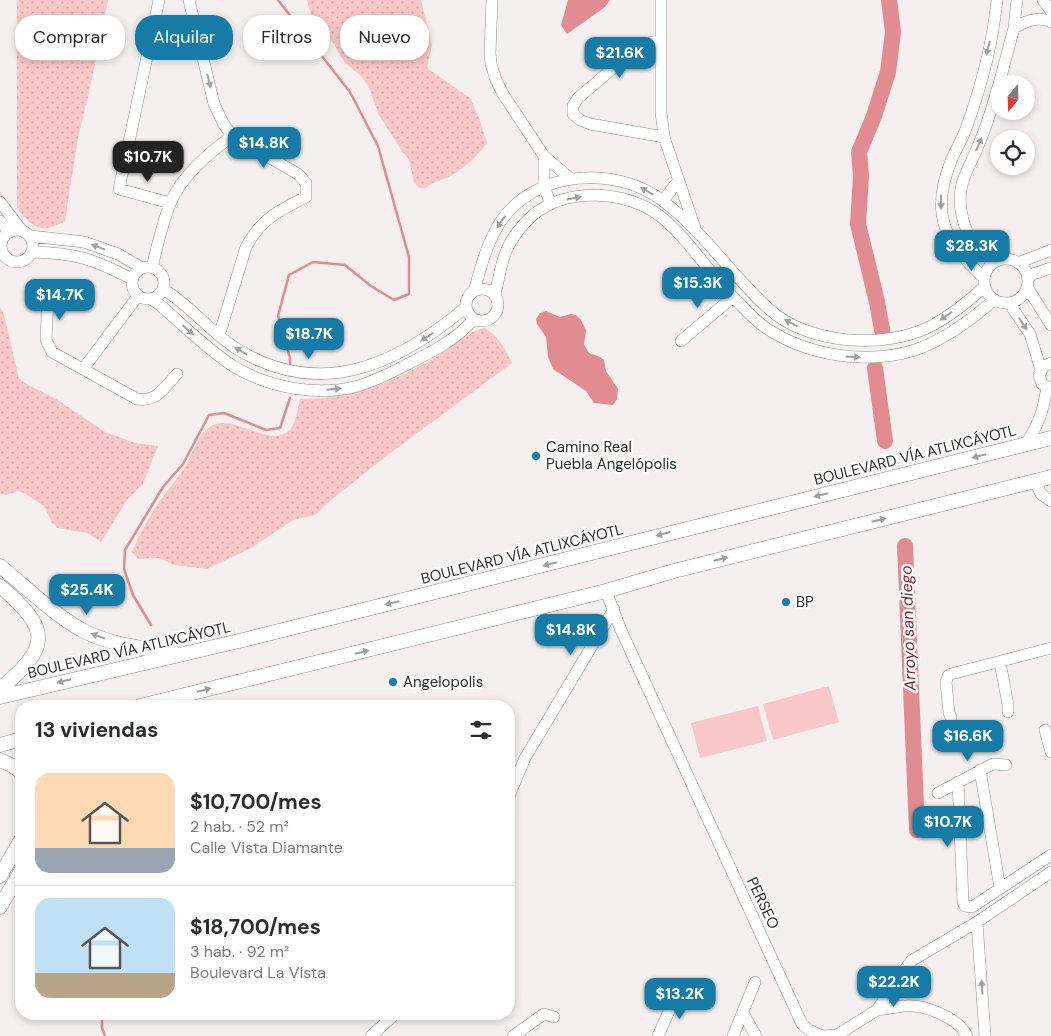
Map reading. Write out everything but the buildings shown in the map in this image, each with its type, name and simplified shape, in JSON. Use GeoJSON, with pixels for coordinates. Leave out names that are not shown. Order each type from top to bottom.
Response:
{"type":"FeatureCollection","features":[{"type":"Feature","properties":{"kind":"main road","name":"BOULEVARD VÍA ATLIXCÁYOTL"},"geometry":{"type":"LineString","coordinates":[[0,697],[261,636],[1051,438]]}},
{"type":"Feature","properties":{"kind":"main road"},"geometry":{"type":"LineString","coordinates":[[164,700],[606,591],[674,571],[1051,477]]}},
{"type":"Feature","properties":{"kind":"main road"},"geometry":{"type":"LineString","coordinates":[[0,566],[66,619],[83,630],[114,642],[180,654]]}},
{"type":"Feature","properties":{"kind":"main road"},"geometry":{"type":"LineString","coordinates":[[0,586],[22,605],[34,621],[39,636],[35,653],[30,661],[22,671],[0,689]]}},
{"type":"Feature","properties":{"kind":"main road"},"geometry":{"type":"LineString","coordinates":[[0,745],[15,741]]}},
{"type":"Feature","properties":{"kind":"main road"},"geometry":{"type":"LineString","coordinates":[[0,760],[15,768]]}},
{"type":"Feature","properties":{"kind":"main road"},"geometry":{"type":"LineString","coordinates":[[0,876],[15,850]]}},
{"type":"Feature","properties":{"kind":"main road"},"geometry":{"type":"LineString","coordinates":[[0,908],[15,882]]}},
{"type":"Feature","properties":{"kind":"street"},"geometry":{"type":"LineString","coordinates":[[159,0],[119,190],[170,203]]}},
{"type":"Feature","properties":{"kind":"street"},"geometry":{"type":"LineString","coordinates":[[189,0],[214,104],[223,123],[232,136],[298,174],[306,183],[306,197],[275,212],[253,234],[246,247],[219,336]]}},
{"type":"Feature","properties":{"kind":"street"},"geometry":{"type":"LineString","coordinates":[[492,0],[490,53],[496,80],[503,94],[544,156],[571,179]]}},
{"type":"Feature","properties":{"kind":"street"},"geometry":{"type":"LineString","coordinates":[[661,0],[661,112],[664,137],[695,230]]}},
{"type":"Feature","properties":{"kind":"street"},"geometry":{"type":"LineString","coordinates":[[997,0],[991,36],[974,102],[966,128],[942,186],[941,214],[950,240],[960,255],[984,282],[988,294],[994,300],[1002,303],[1017,300],[1023,294],[1027,282],[1033,274],[1051,268]]}},
{"type":"Feature","properties":{"kind":"street"},"geometry":{"type":"LineString","coordinates":[[1001,75],[1014,28],[1017,0]]}},
{"type":"Feature","properties":{"kind":"street"},"geometry":{"type":"LineString","coordinates":[[1043,0],[1051,11]]}},
{"type":"Feature","properties":{"kind":"street"},"geometry":{"type":"LineString","coordinates":[[1014,28],[1024,22],[1035,19],[1051,22]]}},
{"type":"Feature","properties":{"kind":"street"},"geometry":{"type":"LineString","coordinates":[[660,40],[639,46],[578,98],[573,106],[573,114],[580,120],[590,124],[664,137]]}},
{"type":"Feature","properties":{"kind":"street"},"geometry":{"type":"LineString","coordinates":[[990,114],[964,178],[960,205],[963,221],[978,247],[1000,260]]}},
{"type":"Feature","properties":{"kind":"street"},"geometry":{"type":"LineString","coordinates":[[147,268],[170,203],[186,178],[198,164],[232,136]]}},
{"type":"Feature","properties":{"kind":"street"},"geometry":{"type":"LineString","coordinates":[[544,156],[544,187],[551,204]]}},
{"type":"Feature","properties":{"kind":"street"},"geometry":{"type":"LineString","coordinates":[[474,291],[485,289],[495,295],[498,307],[494,317],[487,321],[473,320],[465,308],[467,298],[474,291],[492,237],[502,220],[523,197],[544,187],[571,179],[596,178],[621,180],[642,188],[663,201],[695,230],[770,310],[792,324],[814,333],[840,339],[866,341],[902,337],[933,325],[971,298],[984,282],[987,270],[992,263],[1009,259],[1018,263],[1024,269],[1027,282],[1051,326]]}},
{"type":"Feature","properties":{"kind":"street"},"geometry":{"type":"LineString","coordinates":[[663,201],[678,181]]}},
{"type":"Feature","properties":{"kind":"street"},"geometry":{"type":"LineString","coordinates":[[495,295],[503,258],[509,245],[533,215],[551,204],[595,194],[618,196],[636,202],[660,216],[697,253],[733,297],[765,328],[812,349],[847,357],[869,358],[915,350],[972,319],[994,300]]}},
{"type":"Feature","properties":{"kind":"street"},"geometry":{"type":"LineString","coordinates":[[0,202],[34,244],[33,252],[29,258],[23,262],[16,262],[2,255],[2,241],[5,234],[0,221]]}},
{"type":"Feature","properties":{"kind":"street"},"geometry":{"type":"LineString","coordinates":[[5,234],[26,233],[84,242],[118,254],[160,273],[164,281],[163,289],[158,296],[150,299]]}},
{"type":"Feature","properties":{"kind":"street"},"geometry":{"type":"LineString","coordinates":[[1018,263],[1051,250]]}},
{"type":"Feature","properties":{"kind":"street"},"geometry":{"type":"LineString","coordinates":[[33,252],[59,253],[87,258],[132,279]]}},
{"type":"Feature","properties":{"kind":"street"},"geometry":{"type":"LineString","coordinates":[[710,271],[723,259]]}},
{"type":"Feature","properties":{"kind":"street"},"geometry":{"type":"LineString","coordinates":[[147,268],[136,272],[132,279],[132,287],[138,296],[150,299],[160,305],[212,350],[234,366],[253,376],[296,389],[336,390],[357,386],[384,377],[444,345],[473,320]]}},
{"type":"Feature","properties":{"kind":"street"},"geometry":{"type":"LineString","coordinates":[[163,289],[237,349],[276,367],[292,372],[334,373],[356,370],[394,356],[427,338],[465,308]]}},
{"type":"Feature","properties":{"kind":"street"},"geometry":{"type":"LineString","coordinates":[[83,369],[138,296]]}},
{"type":"Feature","properties":{"kind":"street"},"geometry":{"type":"LineString","coordinates":[[48,297],[46,340],[52,352],[137,399],[155,398],[177,374]]}},
{"type":"Feature","properties":{"kind":"street"},"geometry":{"type":"LineString","coordinates":[[681,341],[733,297]]}},
{"type":"Feature","properties":{"kind":"street"},"geometry":{"type":"LineString","coordinates":[[1009,303],[1030,334],[1041,370],[1040,380],[1049,388],[1038,424],[1026,444]]}},
{"type":"Feature","properties":{"kind":"street"},"geometry":{"type":"LineString","coordinates":[[1041,370],[1044,366],[1051,363]]}},
{"type":"Feature","properties":{"kind":"street"},"geometry":{"type":"LineString","coordinates":[[1035,481],[1041,494],[1051,501]]}},
{"type":"Feature","properties":{"kind":"street","name":"PERSEO"},"geometry":{"type":"LineString","coordinates":[[606,591],[621,630],[802,1024],[809,1030],[822,1036],[837,1035],[877,1010],[911,961],[978,922],[1051,872]]}},
{"type":"Feature","properties":{"kind":"street"},"geometry":{"type":"LineString","coordinates":[[515,782],[525,758],[614,609]]}},
{"type":"Feature","properties":{"kind":"street"},"geometry":{"type":"LineString","coordinates":[[951,717],[946,682],[948,676],[1051,648]]}},
{"type":"Feature","properties":{"kind":"street"},"geometry":{"type":"LineString","coordinates":[[1000,662],[1008,712]]}},
{"type":"Feature","properties":{"kind":"street"},"geometry":{"type":"LineString","coordinates":[[1045,730],[1051,752]]}},
{"type":"Feature","properties":{"kind":"street"},"geometry":{"type":"LineString","coordinates":[[938,792],[993,764],[1006,765]]}},
{"type":"Feature","properties":{"kind":"street"},"geometry":{"type":"LineString","coordinates":[[980,770],[1000,888]]}},
{"type":"Feature","properties":{"kind":"street"},"geometry":{"type":"LineString","coordinates":[[958,782],[963,902],[966,906],[972,907],[1051,855]]}},
{"type":"Feature","properties":{"kind":"street"},"geometry":{"type":"LineString","coordinates":[[978,922],[985,1036]]}},
{"type":"Feature","properties":{"kind":"street"},"geometry":{"type":"LineString","coordinates":[[733,1036],[755,982]]}},
{"type":"Feature","properties":{"kind":"street"},"geometry":{"type":"LineString","coordinates":[[658,1036],[677,993]]}},
{"type":"Feature","properties":{"kind":"street"},"geometry":{"type":"LineString","coordinates":[[877,1010],[906,1006],[934,1011],[952,1020],[968,1036]]}},
{"type":"Feature","properties":{"kind":"street"},"geometry":{"type":"LineString","coordinates":[[743,1013],[756,1036]]}},
{"type":"Feature","properties":{"kind":"street"},"geometry":{"type":"LineString","coordinates":[[513,1036],[544,1014],[554,1016]]}},
{"type":"Feature","properties":{"kind":"street"},"geometry":{"type":"LineString","coordinates":[[371,1036],[388,1020]]}},
{"type":"Feature","properties":{"kind":"shaded area"},"geometry":{"type":"Polygon","coordinates":[[[17,0],[108,0],[105,15],[17,15],[17,0]]]}},
{"type":"Feature","properties":{"kind":"shaded area"},"geometry":{"type":"Polygon","coordinates":[[[307,0],[421,0],[425,15],[340,15],[340,55],[330,39],[330,15],[311,15],[307,0]]]}},
{"type":"Feature","properties":{"kind":"shaded area"},"geometry":{"type":"Polygon","coordinates":[[[568,0],[610,0],[605,7],[567,34],[561,25],[568,0]]]}},
{"type":"Feature","properties":{"kind":"shaded area"},"geometry":{"type":"Polygon","coordinates":[[[429,33],[432,45],[429,59],[429,33]]]}},
{"type":"Feature","properties":{"kind":"shaded area"},"geometry":{"type":"Polygon","coordinates":[[[17,60],[96,60],[78,137],[65,221],[49,227],[38,227],[32,225],[17,207],[17,60]]]}},
{"type":"Feature","properties":{"kind":"shaded area"},"geometry":{"type":"Polygon","coordinates":[[[343,60],[429,60],[427,68],[470,98],[487,143],[472,160],[450,176],[425,188],[420,188],[414,183],[409,159],[403,153],[379,115],[368,86],[360,75],[343,60]]]}},
{"type":"Feature","properties":{"kind":"shaded area"},"geometry":{"type":"Polygon","coordinates":[[[0,307],[4,315],[19,379],[56,399],[105,432],[135,443],[158,446],[143,484],[127,500],[101,542],[87,533],[58,528],[52,523],[44,506],[24,493],[18,491],[6,495],[0,494],[0,307]]]}},
{"type":"Feature","properties":{"kind":"shaded area"},"geometry":{"type":"Polygon","coordinates":[[[546,311],[560,317],[571,314],[576,315],[581,320],[586,330],[584,345],[589,353],[604,360],[606,371],[618,389],[617,399],[613,405],[594,403],[586,391],[553,369],[548,357],[546,337],[537,324],[536,319],[540,313],[546,311]]]}},
{"type":"Feature","properties":{"kind":"shaded area"},"geometry":{"type":"Polygon","coordinates":[[[485,328],[501,343],[512,363],[389,454],[315,515],[293,520],[251,548],[207,569],[174,565],[159,558],[138,559],[132,552],[155,508],[183,471],[196,445],[211,426],[220,423],[231,424],[266,435],[277,436],[286,433],[293,425],[300,399],[319,399],[372,388],[423,365],[468,335],[485,328]]]}},
{"type":"Feature","properties":{"kind":"shaded area"},"geometry":{"type":"Polygon","coordinates":[[[829,686],[839,722],[773,740],[763,704],[829,686]]]}},
{"type":"Feature","properties":{"kind":"shaded area"},"geometry":{"type":"Polygon","coordinates":[[[758,706],[767,741],[700,758],[691,723],[758,706]]]}},
{"type":"Feature","properties":{"kind":"waterway"},"geometry":{"type":"LineString","coordinates":[[278,0],[350,92],[378,146],[409,257],[409,294],[394,300],[371,286],[345,265],[313,262],[289,275],[278,316],[290,358],[290,366]]}},
{"type":"Feature","properties":{"kind":"waterway"},"geometry":{"type":"LineString","coordinates":[[882,330],[858,224],[861,176],[859,152],[874,116],[888,72],[893,32],[889,0]]}},
{"type":"Feature","properties":{"kind":"waterway"},"geometry":{"type":"LineString","coordinates":[[875,368],[885,441]]}},
{"type":"Feature","properties":{"kind":"waterway"},"geometry":{"type":"LineString","coordinates":[[151,625],[133,595],[124,569],[125,550],[163,487],[183,464],[209,415],[224,413],[266,430],[280,428],[290,398]]}},
{"type":"Feature","properties":{"kind":"waterway","name":"Arroyo san diego"},"geometry":{"type":"LineString","coordinates":[[905,546],[917,830]]}},
{"type":"Feature","properties":{"kind":"waterway"},"geometry":{"type":"LineString","coordinates":[[102,1020],[105,1036]]}},
{"type":"Feature","properties":{"kind":"place","name":"Camino Real Puebla Angelópolis"},"geometry":{"type":"Point","coordinates":[536,456]}},
{"type":"Feature","properties":{"kind":"place","name":"BP"},"geometry":{"type":"Point","coordinates":[786,602]}},
{"type":"Feature","properties":{"kind":"place","name":"Angelopolis"},"geometry":{"type":"Point","coordinates":[393,682]}}]}
